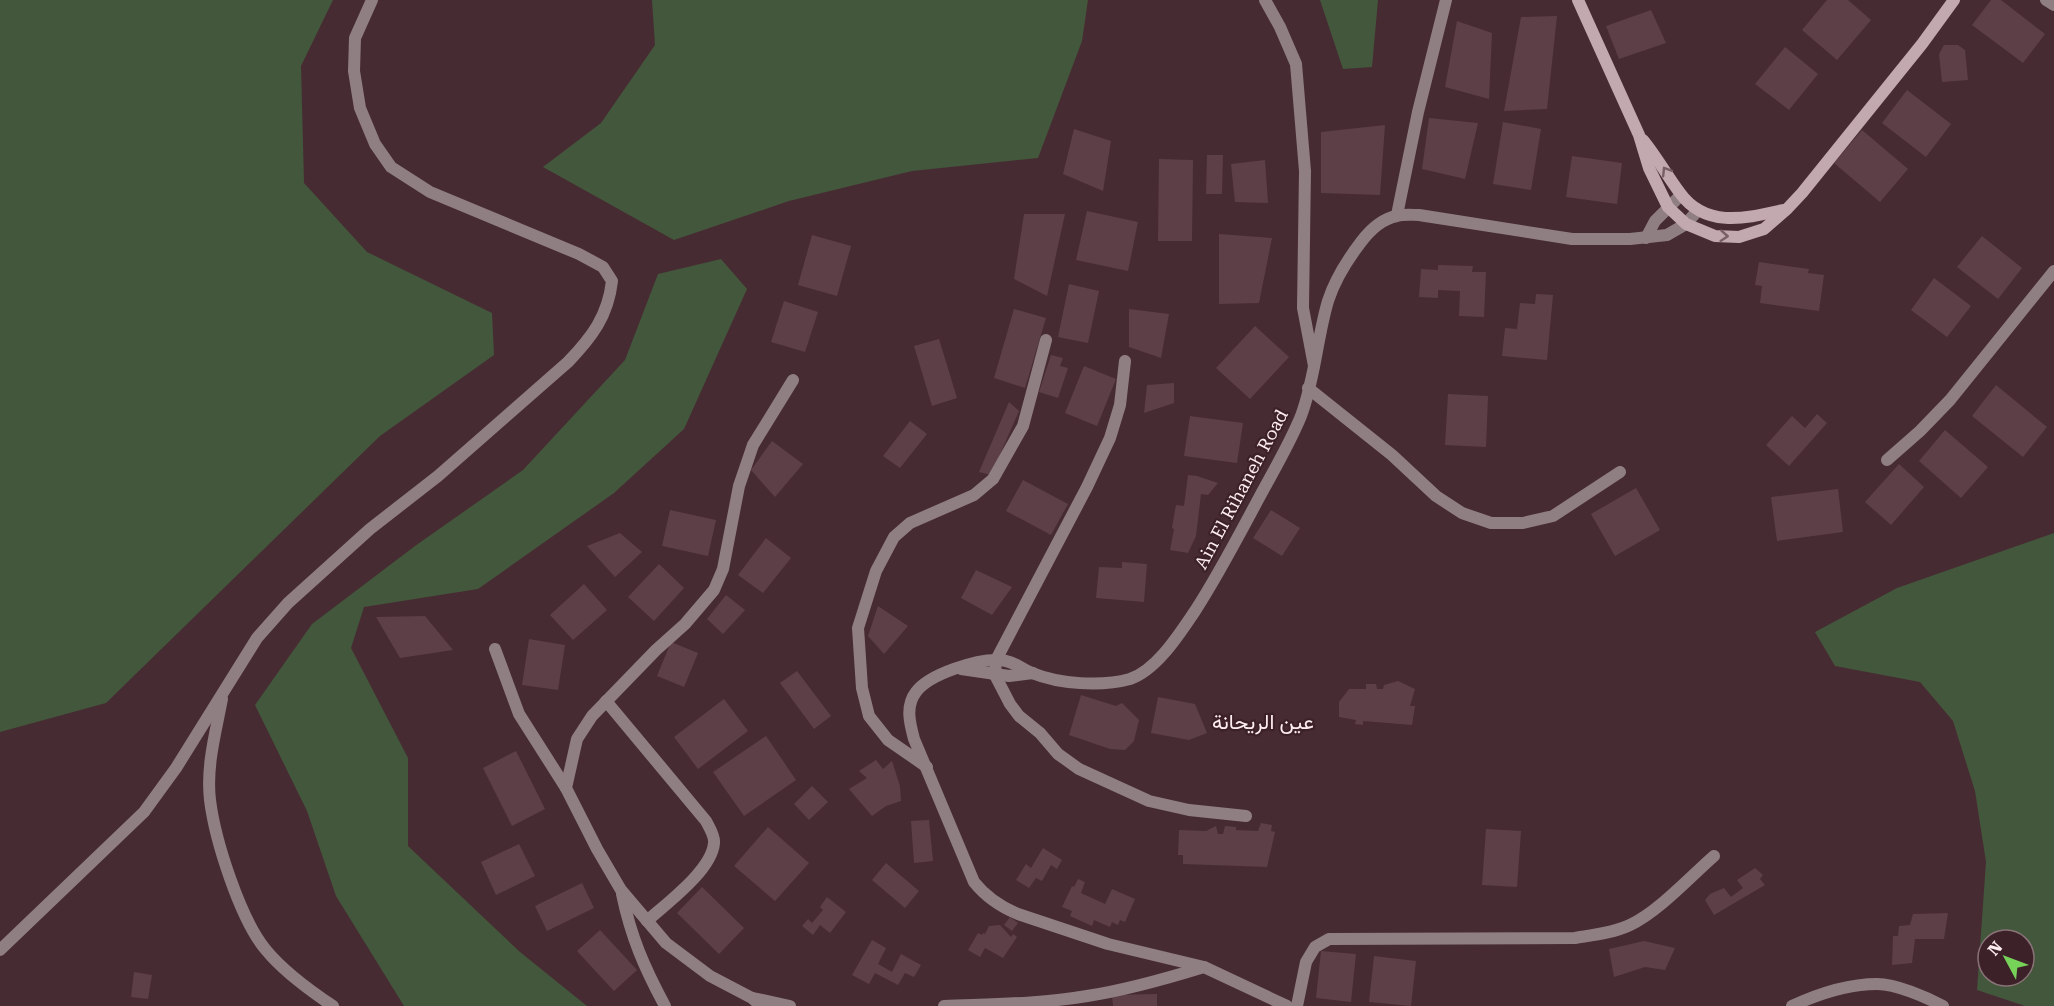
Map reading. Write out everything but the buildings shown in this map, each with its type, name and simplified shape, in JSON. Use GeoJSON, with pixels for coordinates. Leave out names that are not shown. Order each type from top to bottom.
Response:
{"type":"FeatureCollection","features":[{"type":"Feature","properties":{"kind":"main road"},"geometry":{"type":"LineString","coordinates":[[1578,0],[1639,135],[1649,168],[1668,207],[1686,224],[1715,236],[1739,237],[1764,229],[1787,209],[1922,44],[1954,0]]}},
{"type":"Feature","properties":{"kind":"main road"},"geometry":{"type":"LineString","coordinates":[[1639,135],[1658,159],[1681,195],[1698,210],[1718,218],[1740,218],[1787,209]]}},
{"type":"Feature","properties":{"kind":"street"},"geometry":{"type":"LineString","coordinates":[[0,950],[144,812],[176,768],[257,638],[288,603],[370,529],[438,476],[567,362],[587,342],[605,311],[612,281],[603,267],[579,254],[430,192],[391,167],[375,144],[360,108],[354,72],[355,38],[372,0]]}},
{"type":"Feature","properties":{"kind":"street"},"geometry":{"type":"LineString","coordinates":[[1265,0],[1296,64],[1305,171],[1303,308],[1314,366]]}},
{"type":"Feature","properties":{"kind":"street"},"geometry":{"type":"LineString","coordinates":[[1397,216],[1418,112],[1446,0]]}},
{"type":"Feature","properties":{"kind":"street"},"geometry":{"type":"LineString","coordinates":[[2046,0],[2054,5]]}},
{"type":"Feature","properties":{"kind":"street"},"geometry":{"type":"LineString","coordinates":[[1646,238],[1655,221],[1681,195]]}},
{"type":"Feature","properties":{"kind":"street","name":"Ain El Rihaneh Road"},"geometry":{"type":"LineString","coordinates":[[1287,1006],[1204,968],[1108,944],[1028,917],[1004,908],[983,893],[974,882],[914,740],[909,721],[909,707],[915,692],[928,681],[954,668],[996,660],[1010,661],[1033,673],[1068,683],[1115,682],[1132,678],[1153,664],[1176,639],[1202,599],[1234,544],[1301,415],[1328,301],[1337,279],[1368,232],[1382,221],[1397,216],[1419,215],[1572,239],[1646,238],[1667,235],[1686,224],[1698,210]]}},
{"type":"Feature","properties":{"kind":"street"},"geometry":{"type":"LineString","coordinates":[[1887,460],[1950,400],[2054,271]]}},
{"type":"Feature","properties":{"kind":"street"},"geometry":{"type":"LineString","coordinates":[[927,767],[888,740],[869,716],[862,688],[858,628],[876,571],[894,537],[910,523],[974,495],[993,479],[1023,426],[1046,340]]}},
{"type":"Feature","properties":{"kind":"street"},"geometry":{"type":"LineString","coordinates":[[1125,361],[1120,405],[1110,438],[1087,487],[996,660],[995,675],[1019,716],[1058,754],[1088,773],[1149,801],[1189,810],[1246,816]]}},
{"type":"Feature","properties":{"kind":"street"},"geometry":{"type":"LineString","coordinates":[[566,788],[577,739],[592,716],[656,650],[685,624],[714,590],[723,569],[739,486],[753,445],[793,380]]}},
{"type":"Feature","properties":{"kind":"street"},"geometry":{"type":"LineString","coordinates":[[1308,388],[1392,455],[1436,496],[1462,513],[1491,523],[1523,524],[1553,516],[1620,472]]}},
{"type":"Feature","properties":{"kind":"street"},"geometry":{"type":"LineString","coordinates":[[1008,639],[1010,704]]}},
{"type":"Feature","properties":{"kind":"street"},"geometry":{"type":"LineString","coordinates":[[495,649],[519,714],[566,788],[621,890],[666,943],[710,976],[757,1002],[790,1006]]}},
{"type":"Feature","properties":{"kind":"street","name":"Ain El Rihaneh Road"},"geometry":{"type":"LineString","coordinates":[[954,668],[1009,676],[1033,673]]}},
{"type":"Feature","properties":{"kind":"street"},"geometry":{"type":"LineString","coordinates":[[224,692],[211,757],[210,798],[228,873],[245,915],[265,949],[302,985],[333,1006]]}},
{"type":"Feature","properties":{"kind":"street"},"geometry":{"type":"LineString","coordinates":[[606,701],[706,821],[715,841],[710,859],[700,872],[647,921]]}},
{"type":"Feature","properties":{"kind":"street"},"geometry":{"type":"LineString","coordinates":[[1297,1006],[1306,962],[1315,947],[1329,939],[1564,938],[1602,933],[1630,925],[1653,910],[1714,856]]}},
{"type":"Feature","properties":{"kind":"street"},"geometry":{"type":"LineString","coordinates":[[621,890],[629,927],[643,965],[665,1006]]}},
{"type":"Feature","properties":{"kind":"street"},"geometry":{"type":"LineString","coordinates":[[944,1006],[1011,1004],[1086,997],[1143,985],[1204,968]]}},
{"type":"Feature","properties":{"kind":"street"},"geometry":{"type":"LineString","coordinates":[[1792,1006],[1830,992],[1855,986],[1879,984],[1896,987],[1943,1006]]}},
{"type":"Feature","properties":{"kind":"green space"},"geometry":{"type":"Polygon","coordinates":[[[0,0],[333,0],[301,66],[304,183],[367,252],[492,313],[494,355],[380,436],[106,703],[0,732],[0,0]]]}},
{"type":"Feature","properties":{"kind":"green space"},"geometry":{"type":"Polygon","coordinates":[[[652,0],[1088,0],[1082,41],[1038,158],[912,171],[789,201],[674,240],[543,167],[601,123],[655,45],[652,0]]]}},
{"type":"Feature","properties":{"kind":"green space"},"geometry":{"type":"Polygon","coordinates":[[[1320,0],[1378,0],[1372,67],[1343,69],[1320,0]]]}},
{"type":"Feature","properties":{"kind":"green space"},"geometry":{"type":"Polygon","coordinates":[[[721,259],[747,289],[684,429],[614,493],[478,589],[364,607],[351,648],[408,758],[408,846],[520,952],[587,1006],[404,1006],[336,896],[307,811],[255,705],[312,624],[415,546],[523,470],[625,360],[658,274],[721,259]]]}},
{"type":"Feature","properties":{"kind":"green space"},"geometry":{"type":"Polygon","coordinates":[[[2054,533],[2054,1006],[2025,1006],[1977,990],[1977,988],[2036,988],[2036,928],[1981,928],[1986,862],[1975,791],[1953,721],[1920,682],[1835,666],[1815,632],[1897,588],[2054,533]]]}},
{"type":"Feature","properties":{"kind":"district","name":"عين الريحانة"},"geometry":{"type":"Point","coordinates":[1263,722]}}]}
